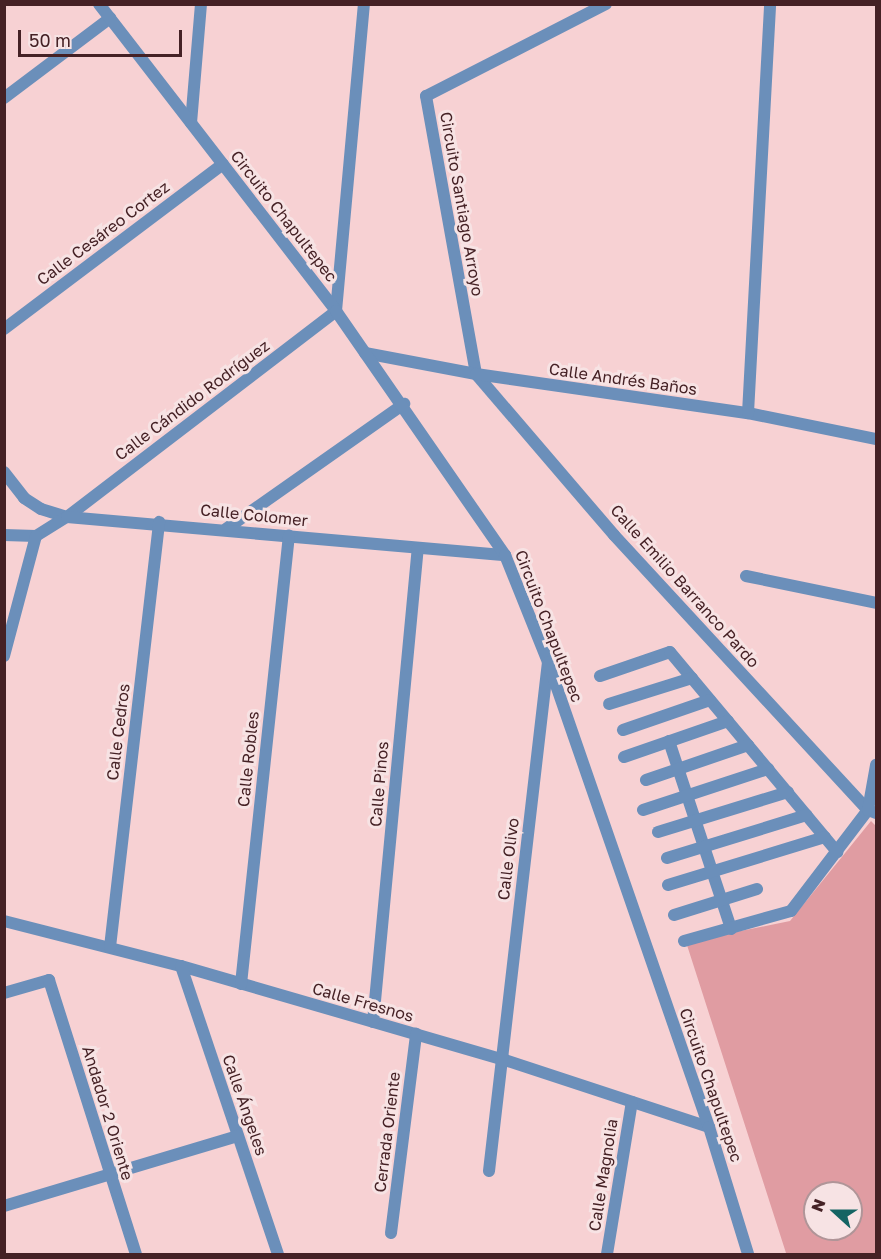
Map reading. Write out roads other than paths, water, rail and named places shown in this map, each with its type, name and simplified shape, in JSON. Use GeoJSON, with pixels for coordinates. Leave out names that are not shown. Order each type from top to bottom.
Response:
{"type":"FeatureCollection","features":[{"type":"Feature","properties":{"kind":"street","name":"Circuito Chapultepec"},"geometry":{"type":"LineString","coordinates":[[99,4],[336,310],[404,404],[505,555],[548,662],[709,1127],[747,1254]]}},
{"type":"Feature","properties":{"kind":"street"},"geometry":{"type":"LineString","coordinates":[[191,123],[201,4]]}},
{"type":"Feature","properties":{"kind":"street"},"geometry":{"type":"LineString","coordinates":[[336,310],[364,4]]}},
{"type":"Feature","properties":{"kind":"street","name":"Circuito Santiago Arroyo"},"geometry":{"type":"LineString","coordinates":[[476,374],[426,96],[606,4]]}},
{"type":"Feature","properties":{"kind":"street"},"geometry":{"type":"LineString","coordinates":[[748,413],[770,4]]}},
{"type":"Feature","properties":{"kind":"street"},"geometry":{"type":"LineString","coordinates":[[4,98],[110,18]]}},
{"type":"Feature","properties":{"kind":"street","name":"Calle Cesáreo Cortez"},"geometry":{"type":"LineString","coordinates":[[4,329],[223,164]]}},
{"type":"Feature","properties":{"kind":"street","name":"Calle Cándido Rodríguez"},"geometry":{"type":"LineString","coordinates":[[67,516],[336,310]]}},
{"type":"Feature","properties":{"kind":"street","name":"Calle Andrés Baños"},"geometry":{"type":"LineString","coordinates":[[365,353],[476,374],[748,413],[876,439]]}},
{"type":"Feature","properties":{"kind":"street","name":"Calle Emilio Barranco Pardo"},"geometry":{"type":"LineString","coordinates":[[476,374],[614,535],[872,811]]}},
{"type":"Feature","properties":{"kind":"street"},"geometry":{"type":"LineString","coordinates":[[226,529],[404,404]]}},
{"type":"Feature","properties":{"kind":"street","name":"Calle Colomer"},"geometry":{"type":"LineString","coordinates":[[4,472],[24,498],[41,509],[67,516],[159,522],[505,555]]}},
{"type":"Feature","properties":{"kind":"street"},"geometry":{"type":"LineString","coordinates":[[4,535],[36,536],[67,516]]}},
{"type":"Feature","properties":{"kind":"street","name":"Calle Cedros"},"geometry":{"type":"LineString","coordinates":[[110,947],[159,522]]}},
{"type":"Feature","properties":{"kind":"street"},"geometry":{"type":"LineString","coordinates":[[5,654],[36,536]]}},
{"type":"Feature","properties":{"kind":"street","name":"Calle Robles"},"geometry":{"type":"LineString","coordinates":[[241,984],[289,536]]}},
{"type":"Feature","properties":{"kind":"street","name":"Calle Pinos"},"geometry":{"type":"LineString","coordinates":[[373,1022],[418,548]]}},
{"type":"Feature","properties":{"kind":"street"},"geometry":{"type":"LineString","coordinates":[[746,576],[876,603]]}},
{"type":"Feature","properties":{"kind":"street"},"geometry":{"type":"LineString","coordinates":[[600,676],[670,652],[837,852]]}},
{"type":"Feature","properties":{"kind":"street","name":"Calle Olivo"},"geometry":{"type":"LineString","coordinates":[[489,1171],[548,662]]}},
{"type":"Feature","properties":{"kind":"street"},"geometry":{"type":"LineString","coordinates":[[609,704],[692,678]]}},
{"type":"Feature","properties":{"kind":"street"},"geometry":{"type":"LineString","coordinates":[[623,730],[710,700]]}},
{"type":"Feature","properties":{"kind":"street"},"geometry":{"type":"LineString","coordinates":[[624,757],[728,721]]}},
{"type":"Feature","properties":{"kind":"street"},"geometry":{"type":"LineString","coordinates":[[669,741],[731,929]]}},
{"type":"Feature","properties":{"kind":"street"},"geometry":{"type":"LineString","coordinates":[[646,780],[748,745]]}},
{"type":"Feature","properties":{"kind":"street"},"geometry":{"type":"LineString","coordinates":[[684,941],[791,912],[872,811],[876,765]]}},
{"type":"Feature","properties":{"kind":"street"},"geometry":{"type":"LineString","coordinates":[[643,810],[768,769]]}},
{"type":"Feature","properties":{"kind":"street"},"geometry":{"type":"LineString","coordinates":[[658,832],[788,792]]}},
{"type":"Feature","properties":{"kind":"street"},"geometry":{"type":"LineString","coordinates":[[667,858],[807,815]]}},
{"type":"Feature","properties":{"kind":"street"},"geometry":{"type":"LineString","coordinates":[[668,885],[825,837]]}},
{"type":"Feature","properties":{"kind":"street"},"geometry":{"type":"LineString","coordinates":[[674,915],[757,889]]}},
{"type":"Feature","properties":{"kind":"street","name":"Calle Fresnos"},"geometry":{"type":"LineString","coordinates":[[4,921],[181,966],[502,1059],[709,1127]]}},
{"type":"Feature","properties":{"kind":"street","name":"Calle Ángeles"},"geometry":{"type":"LineString","coordinates":[[181,966],[278,1254]]}},
{"type":"Feature","properties":{"kind":"street","name":"Andador 2 Oriente"},"geometry":{"type":"LineString","coordinates":[[4,993],[50,981],[136,1254]]}},
{"type":"Feature","properties":{"kind":"street","name":"Cerrada Oriente"},"geometry":{"type":"LineString","coordinates":[[391,1233],[416,1034]]}},
{"type":"Feature","properties":{"kind":"street","name":"Calle Magnolia"},"geometry":{"type":"LineString","coordinates":[[607,1254],[632,1102]]}},
{"type":"Feature","properties":{"kind":"street"},"geometry":{"type":"LineString","coordinates":[[4,1206],[238,1136]]}}]}
